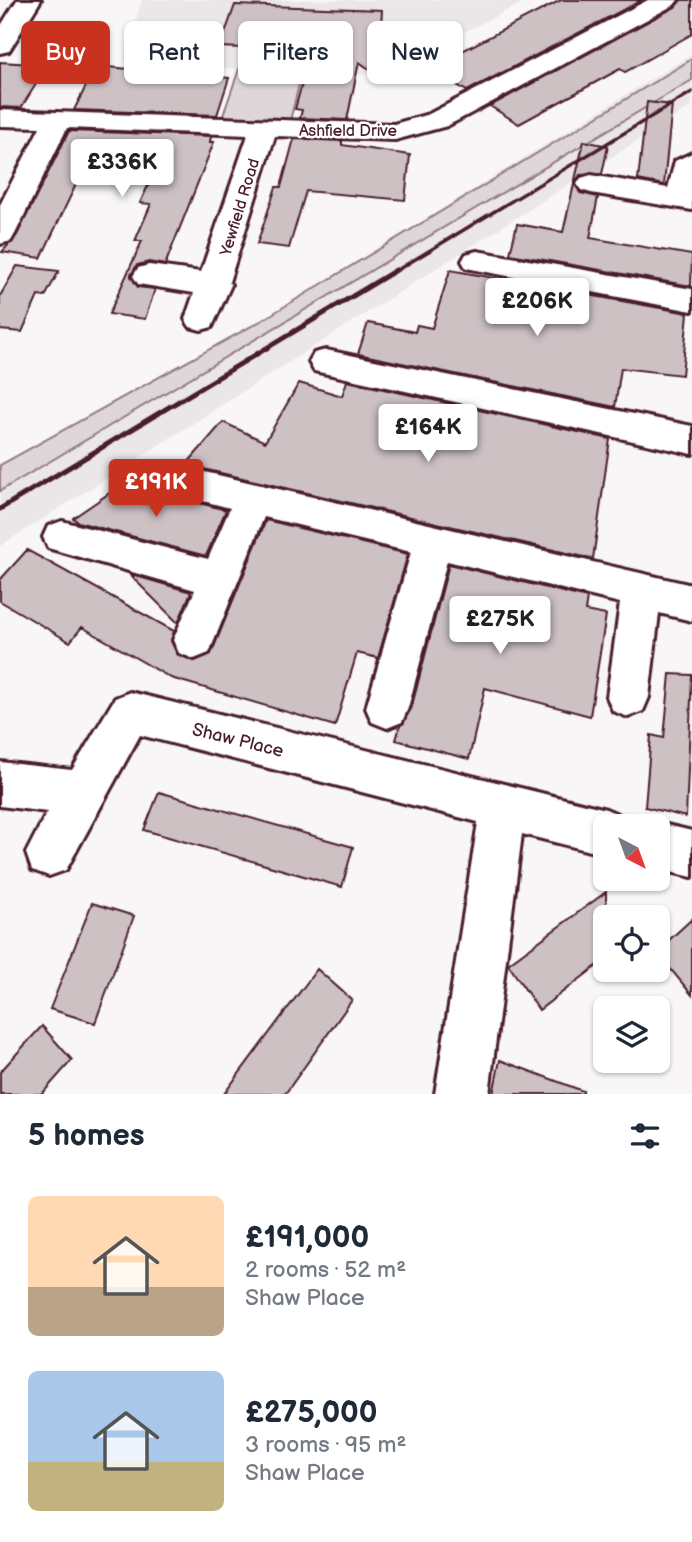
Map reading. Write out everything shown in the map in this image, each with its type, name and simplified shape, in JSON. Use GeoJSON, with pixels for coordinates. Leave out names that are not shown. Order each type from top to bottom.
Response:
{"type":"FeatureCollection","features":[{"type":"Feature","properties":{"kind":"street"},"geometry":{"type":"LineString","coordinates":[[0,46],[29,0]]}},
{"type":"Feature","properties":{"kind":"street","name":"Ashfield Drive"},"geometry":{"type":"LineString","coordinates":[[0,118],[264,129],[395,132],[418,128],[666,0]]}},
{"type":"Feature","properties":{"kind":"street"},"geometry":{"type":"LineString","coordinates":[[0,234],[57,121]]}},
{"type":"Feature","properties":{"kind":"street","name":"Yewfield Road"},"geometry":{"type":"LineString","coordinates":[[201,319],[215,285],[264,129]]}},
{"type":"Feature","properties":{"kind":"street"},"geometry":{"type":"LineString","coordinates":[[591,184],[686,200],[685,167],[692,162]]}},
{"type":"Feature","properties":{"kind":"street"},"geometry":{"type":"LineString","coordinates":[[477,261],[692,300]]}},
{"type":"Feature","properties":{"kind":"street"},"geometry":{"type":"LineString","coordinates":[[149,276],[215,285]]}},
{"type":"Feature","properties":{"kind":"street"},"geometry":{"type":"LineString","coordinates":[[326,362],[692,440]]}},
{"type":"Feature","properties":{"kind":"street"},"geometry":{"type":"LineString","coordinates":[[166,478],[692,603]]}},
{"type":"Feature","properties":{"kind":"street"},"geometry":{"type":"LineString","coordinates":[[194,640],[253,499]]}},
{"type":"Feature","properties":{"kind":"street"},"geometry":{"type":"LineString","coordinates":[[62,537],[219,579]]}},
{"type":"Feature","properties":{"kind":"street"},"geometry":{"type":"LineString","coordinates":[[387,708],[433,542]]}},
{"type":"Feature","properties":{"kind":"street"},"geometry":{"type":"LineString","coordinates":[[628,697],[641,592]]}},
{"type":"Feature","properties":{"kind":"street","name":"Shaw Place"},"geometry":{"type":"LineString","coordinates":[[49,853],[130,712],[593,829]]}},
{"type":"Feature","properties":{"kind":"street"},"geometry":{"type":"LineString","coordinates":[[0,783],[82,794]]}},
{"type":"Feature","properties":{"kind":"street"},"geometry":{"type":"LineString","coordinates":[[461,1094],[503,807]]}},
{"type":"Feature","properties":{"kind":"street"},"geometry":{"type":"LineString","coordinates":[[670,849],[692,854]]}},
{"type":"Feature","properties":{"kind":"shaded area"},"geometry":{"type":"Polygon","coordinates":[[[142,0],[528,0],[463,32],[463,21],[367,21],[367,75],[353,74],[353,21],[238,21],[238,69],[224,68],[224,21],[136,21],[142,0]]]}},
{"type":"Feature","properties":{"kind":"shaded area"},"geometry":{"type":"Polygon","coordinates":[[[692,54],[692,106],[0,546],[0,465],[259,322],[692,54]]]}},
{"type":"Feature","properties":{"kind":"shaded area"},"geometry":{"type":"Polygon","coordinates":[[[692,59],[692,80],[0,491],[0,465],[259,322],[692,59]]]}},
{"type":"Feature","properties":{"kind":"shaded area"},"geometry":{"type":"Polygon","coordinates":[[[238,72],[238,84],[299,84],[288,129],[219,127],[238,72]]]}},
{"type":"Feature","properties":{"kind":"building"},"geometry":{"type":"Polygon","coordinates":[[[561,0],[642,0],[467,91],[455,84],[463,84],[463,50],[561,0]]]}},
{"type":"Feature","properties":{"kind":"building"},"geometry":{"type":"Polygon","coordinates":[[[681,0],[692,0],[692,34],[625,72],[620,69],[519,124],[490,106],[675,7],[681,0]]]}},
{"type":"Feature","properties":{"kind":"building"},"geometry":{"type":"Polygon","coordinates":[[[235,5],[382,10],[381,21],[367,21],[367,67],[359,62],[347,120],[300,118],[302,110],[295,109],[302,84],[353,84],[353,21],[238,21],[238,48],[224,47],[224,36],[235,5]]]}},
{"type":"Feature","properties":{"kind":"building"},"geometry":{"type":"Polygon","coordinates":[[[0,62],[21,63],[21,84],[36,84],[21,108],[0,107],[0,62]]]}},
{"type":"Feature","properties":{"kind":"building"},"geometry":{"type":"Polygon","coordinates":[[[110,67],[124,69],[124,84],[224,84],[224,78],[229,78],[217,115],[74,110],[87,84],[110,84],[110,67]]]}},
{"type":"Feature","properties":{"kind":"building"},"geometry":{"type":"Polygon","coordinates":[[[647,102],[672,105],[664,185],[638,180],[647,102]]]}},
{"type":"Feature","properties":{"kind":"building"},"geometry":{"type":"Polygon","coordinates":[[[69,131],[211,136],[210,142],[214,142],[165,265],[149,262],[137,265],[131,275],[138,287],[155,289],[145,319],[109,314],[142,241],[135,241],[151,204],[140,203],[161,158],[92,151],[41,258],[2,252],[17,235],[69,131]]]}},
{"type":"Feature","properties":{"kind":"building"},"geometry":{"type":"Polygon","coordinates":[[[294,139],[342,141],[342,145],[410,155],[405,200],[306,191],[289,248],[257,244],[276,187],[281,187],[294,139]]]}},
{"type":"Feature","properties":{"kind":"building"},"geometry":{"type":"Polygon","coordinates":[[[584,141],[608,146],[602,174],[580,175],[575,183],[580,193],[598,197],[590,238],[692,255],[691,286],[510,254],[517,224],[563,232],[584,141]]]}},
{"type":"Feature","properties":{"kind":"building"},"geometry":{"type":"Polygon","coordinates":[[[17,266],[59,271],[45,297],[38,296],[22,332],[0,330],[0,296],[17,266]]]}},
{"type":"Feature","properties":{"kind":"building"},"geometry":{"type":"Polygon","coordinates":[[[450,270],[688,313],[682,375],[621,368],[615,407],[358,354],[368,323],[415,332],[417,325],[432,328],[450,270]]]}},
{"type":"Feature","properties":{"kind":"building"},"geometry":{"type":"Polygon","coordinates":[[[347,381],[610,439],[593,559],[186,465],[223,422],[265,442],[299,383],[342,396],[347,381]]]}},
{"type":"Feature","properties":{"kind":"building"},"geometry":{"type":"Polygon","coordinates":[[[130,479],[153,502],[161,493],[226,510],[206,556],[78,522],[73,518],[130,479]]]}},
{"type":"Feature","properties":{"kind":"building"},"geometry":{"type":"Polygon","coordinates":[[[266,520],[408,554],[378,658],[357,653],[335,726],[171,678],[82,627],[70,642],[0,601],[0,580],[27,550],[174,631],[171,641],[177,654],[195,661],[211,654],[266,520]]]}},
{"type":"Feature","properties":{"kind":"building"},"geometry":{"type":"Polygon","coordinates":[[[449,564],[587,598],[585,611],[606,615],[590,716],[485,688],[469,759],[396,740],[400,726],[411,709],[449,564]]]}},
{"type":"Feature","properties":{"kind":"building"},"geometry":{"type":"Polygon","coordinates":[[[129,574],[191,592],[178,623],[129,574]]]}},
{"type":"Feature","properties":{"kind":"building"},"geometry":{"type":"Polygon","coordinates":[[[670,674],[692,675],[686,817],[645,807],[651,735],[664,738],[670,674]]]}},
{"type":"Feature","properties":{"kind":"building"},"geometry":{"type":"Polygon","coordinates":[[[159,792],[353,847],[342,887],[144,830],[159,792]]]}},
{"type":"Feature","properties":{"kind":"building"},"geometry":{"type":"Polygon","coordinates":[[[606,892],[606,905],[593,905],[593,969],[539,1010],[508,964],[606,892]]]}},
{"type":"Feature","properties":{"kind":"building"},"geometry":{"type":"Polygon","coordinates":[[[92,903],[134,916],[95,1023],[50,1009],[92,903]]]}},
{"type":"Feature","properties":{"kind":"building"},"geometry":{"type":"Polygon","coordinates":[[[692,919],[692,995],[670,968],[670,939],[692,919]]]}},
{"type":"Feature","properties":{"kind":"building"},"geometry":{"type":"Polygon","coordinates":[[[317,969],[352,1000],[285,1094],[224,1094],[317,969]]]}},
{"type":"Feature","properties":{"kind":"building"},"geometry":{"type":"Polygon","coordinates":[[[42,1026],[72,1060],[42,1094],[0,1094],[0,1072],[42,1026]]]}},
{"type":"Feature","properties":{"kind":"building"},"geometry":{"type":"Polygon","coordinates":[[[500,1060],[583,1091],[583,1094],[493,1094],[500,1060]]]}},
{"type":"Feature","properties":{"kind":"railway"},"geometry":{"type":"LineString","coordinates":[[394,272],[692,92]]}},
{"type":"Feature","properties":{"kind":"railway"},"geometry":{"type":"LineString","coordinates":[[0,509],[396,270]]}}]}
